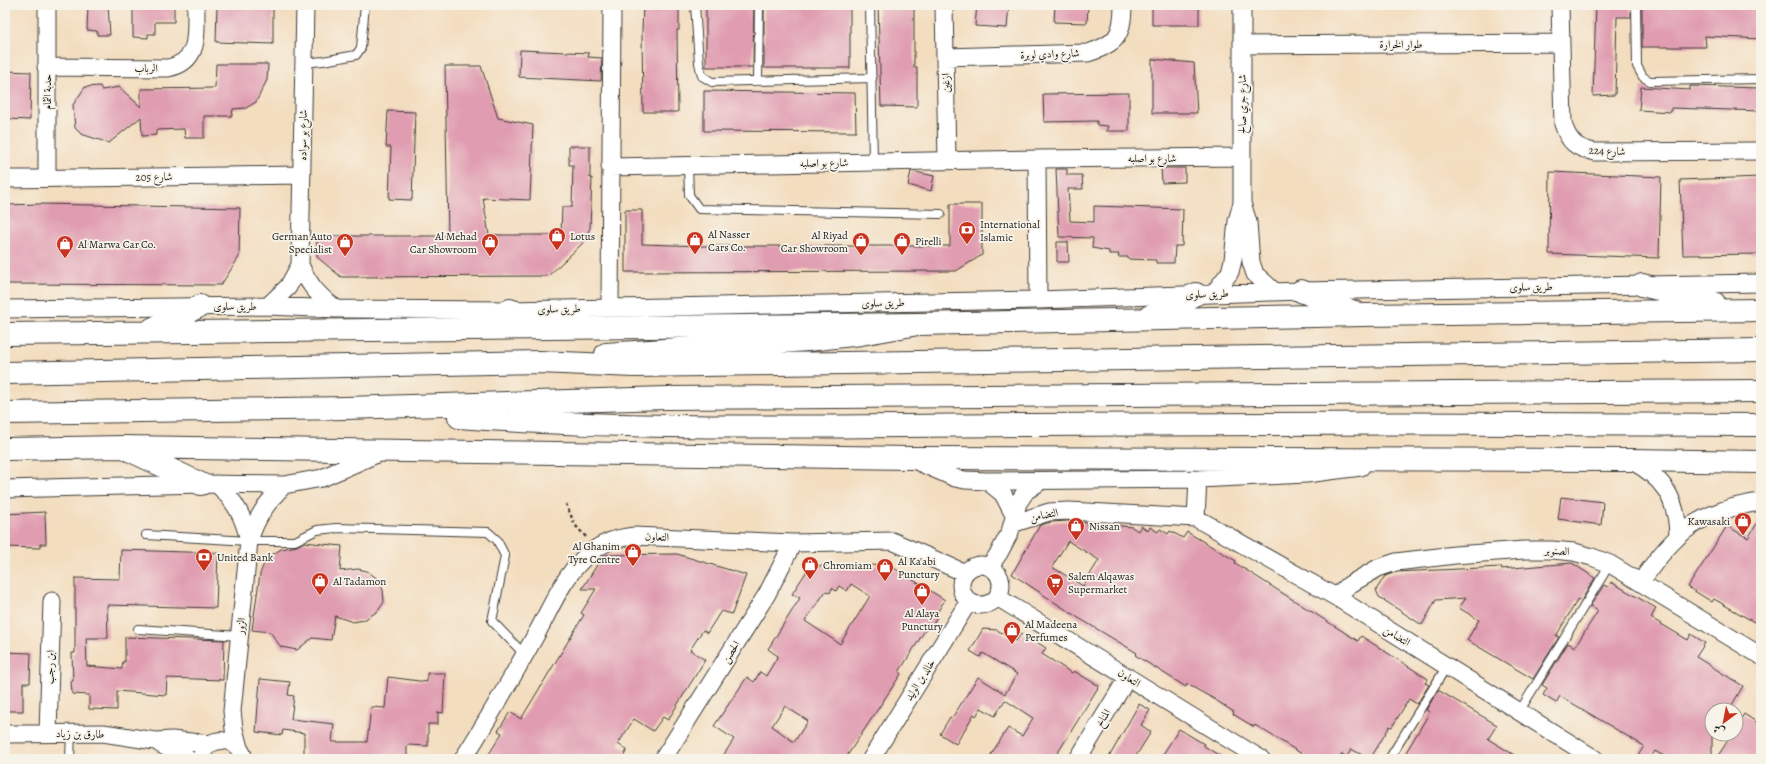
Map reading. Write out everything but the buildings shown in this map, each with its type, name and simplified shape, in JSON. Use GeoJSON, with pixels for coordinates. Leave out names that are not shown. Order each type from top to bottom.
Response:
{"type":"FeatureCollection","features":[{"type":"Feature","properties":{"kind":"main road"},"geometry":{"type":"LineString","coordinates":[[1642,285],[1752,310]]}},
{"type":"Feature","properties":{"kind":"main road"},"geometry":{"type":"LineString","coordinates":[[1301,291],[1362,315]]}},
{"type":"Feature","properties":{"kind":"main road"},"geometry":{"type":"LineString","coordinates":[[1142,320],[1205,294]]}},
{"type":"Feature","properties":{"kind":"main road"},"geometry":{"type":"LineString","coordinates":[[145,332],[200,306]]}},
{"type":"Feature","properties":{"kind":"main road"},"geometry":{"type":"LineString","coordinates":[[510,310],[558,327]]}},
{"type":"Feature","properties":{"kind":"main road","name":"طريق سلوى"},"geometry":{"type":"LineString","coordinates":[[5,334],[918,324],[1362,315],[1752,310]]}},
{"type":"Feature","properties":{"kind":"main road"},"geometry":{"type":"LineString","coordinates":[[539,362],[634,351],[808,340],[861,334],[918,324]]}},
{"type":"Feature","properties":{"kind":"main road"},"geometry":{"type":"LineString","coordinates":[[5,373],[539,362],[634,366],[1761,350]]}},
{"type":"Feature","properties":{"kind":"main road"},"geometry":{"type":"LineString","coordinates":[[5,413],[346,408],[666,398],[1761,391]]}},
{"type":"Feature","properties":{"kind":"main road"},"geometry":{"type":"LineString","coordinates":[[346,408],[515,421],[664,427],[1384,422],[1761,425]]}},
{"type":"Feature","properties":{"kind":"main road"},"geometry":{"type":"LineString","coordinates":[[5,449],[123,447],[387,449],[910,458],[1630,460],[1761,462]]}},
{"type":"Feature","properties":{"kind":"main road"},"geometry":{"type":"LineString","coordinates":[[123,447],[209,484]]}},
{"type":"Feature","properties":{"kind":"street","name":"حدبة الثمام"},"geometry":{"type":"LineString","coordinates":[[46,5],[47,178]]}},
{"type":"Feature","properties":{"kind":"street","name":"الرباب"},"geometry":{"type":"LineString","coordinates":[[46,67],[168,68],[177,66],[186,61],[192,52],[195,42],[196,5]]}},
{"type":"Feature","properties":{"kind":"street","name":"شارع بو سواده"},"geometry":{"type":"LineString","coordinates":[[305,5],[300,265],[314,291],[324,301],[337,309]]}},
{"type":"Feature","properties":{"kind":"street"},"geometry":{"type":"LineString","coordinates":[[610,308],[612,5]]}},
{"type":"Feature","properties":{"kind":"street","name":"ازغين"},"geometry":{"type":"LineString","coordinates":[[944,5],[947,161]]}},
{"type":"Feature","properties":{"kind":"street","name":"شارع وادي لوبرة"},"geometry":{"type":"LineString","coordinates":[[945,57],[1088,53],[1103,48],[1113,42],[1120,30],[1123,17],[1123,5]]}},
{"type":"Feature","properties":{"kind":"street","name":"شارع جري صالح"},"geometry":{"type":"LineString","coordinates":[[1205,294],[1230,272],[1234,260],[1237,221],[1242,203],[1242,5]]}},
{"type":"Feature","properties":{"kind":"street","name":"شارع 224"},"geometry":{"type":"LineString","coordinates":[[1560,5],[1563,124],[1566,136],[1573,144],[1584,150],[1595,152],[1761,151]]}},
{"type":"Feature","properties":{"kind":"street","name":"طوار الخرارة"},"geometry":{"type":"LineString","coordinates":[[1242,45],[1560,43]]}},
{"type":"Feature","properties":{"kind":"street","name":"شارع بو اصلبه"},"geometry":{"type":"LineString","coordinates":[[610,167],[1037,159],[1242,157]]}},
{"type":"Feature","properties":{"kind":"street"},"geometry":{"type":"LineString","coordinates":[[1037,159],[1038,300]]}},
{"type":"Feature","properties":{"kind":"street","name":"شارع 205"},"geometry":{"type":"LineString","coordinates":[[5,179],[302,175]]}},
{"type":"Feature","properties":{"kind":"street","name":"شارع جري صالح"},"geometry":{"type":"LineString","coordinates":[[1242,203],[1248,222],[1251,262],[1255,274],[1275,292]]}},
{"type":"Feature","properties":{"kind":"street","name":"شارع بو سواده"},"geometry":{"type":"LineString","coordinates":[[268,306],[288,287],[300,265]]}},
{"type":"Feature","properties":{"kind":"street","name":"طريق سلوى"},"geometry":{"type":"LineString","coordinates":[[5,309],[268,306],[337,309],[510,310],[1038,300],[1301,291],[1761,283]]}},
{"type":"Feature","properties":{"kind":"street"},"geometry":{"type":"LineString","coordinates":[[5,489],[209,484],[284,485],[322,478],[387,449]]}},
{"type":"Feature","properties":{"kind":"street"},"geometry":{"type":"LineString","coordinates":[[910,458],[955,478],[987,481],[1198,479],[1306,474],[1352,469],[1408,459]]}},
{"type":"Feature","properties":{"kind":"street"},"geometry":{"type":"LineString","coordinates":[[1630,460],[1650,472],[1666,489],[1673,503],[1677,518],[1678,535]]}},
{"type":"Feature","properties":{"kind":"street"},"geometry":{"type":"LineString","coordinates":[[1196,518],[1198,479]]}},
{"type":"Feature","properties":{"kind":"street"},"geometry":{"type":"LineString","coordinates":[[987,481],[1003,494],[1013,519]]}},
{"type":"Feature","properties":{"kind":"street"},"geometry":{"type":"LineString","coordinates":[[989,567],[1006,541],[1018,503],[1026,491],[1041,481]]}},
{"type":"Feature","properties":{"kind":"street","name":"الزور"},"geometry":{"type":"LineString","coordinates":[[209,484],[229,496],[239,510],[246,525],[250,541]]}},
{"type":"Feature","properties":{"kind":"street","name":"الزور"},"geometry":{"type":"LineString","coordinates":[[244,755],[234,729],[232,712],[250,541],[254,525],[262,510],[284,485]]}},
{"type":"Feature","properties":{"kind":"street"},"geometry":{"type":"LineString","coordinates":[[1641,582],[1665,547],[1678,535],[1708,516],[1737,506],[1761,502]]}},
{"type":"Feature","properties":{"kind":"street","name":"التضامن"},"geometry":{"type":"LineString","coordinates":[[1013,519],[1049,512],[1069,511],[1196,518],[1336,597],[1595,759]]}},
{"type":"Feature","properties":{"kind":"street","name":"التعاون"},"geometry":{"type":"LineString","coordinates":[[463,759],[487,721],[566,581],[583,558],[596,548],[618,537],[634,536],[793,542],[892,541],[965,573]]}},
{"type":"Feature","properties":{"kind":"street","name":"الحصن"},"geometry":{"type":"LineString","coordinates":[[663,759],[767,594],[793,542]]}},
{"type":"Feature","properties":{"kind":"street","name":"الصنوبر"},"geometry":{"type":"LineString","coordinates":[[1336,597],[1349,586],[1378,568],[1396,562],[1456,555],[1524,550],[1574,552],[1610,564],[1761,656]]}},
{"type":"Feature","properties":{"kind":"street"},"geometry":{"type":"LineString","coordinates":[[982,565],[989,567],[995,571],[1000,580],[1000,587],[997,596],[989,603],[982,605],[969,601],[964,597],[961,588],[961,581],[965,573],[974,566],[982,565]]}},
{"type":"Feature","properties":{"kind":"street","name":"التعاون"},"geometry":{"type":"LineString","coordinates":[[997,596],[1261,759]]}},
{"type":"Feature","properties":{"kind":"street","name":"ابن رجب"},"geometry":{"type":"LineString","coordinates":[[48,733],[52,601]]}},
{"type":"Feature","properties":{"kind":"street","name":"خالد بن الوليد"},"geometry":{"type":"LineString","coordinates":[[871,759],[969,601]]}},
{"type":"Feature","properties":{"kind":"street","name":"المناخ"},"geometry":{"type":"LineString","coordinates":[[1078,759],[1128,677]]}},
{"type":"Feature","properties":{"kind":"street","name":"الزور"},"geometry":{"type":"LineString","coordinates":[[201,759],[203,753],[225,725],[232,712]]}},
{"type":"Feature","properties":{"kind":"street","name":"طارق بن زياد"},"geometry":{"type":"LineString","coordinates":[[5,734],[103,733],[154,741],[172,740],[212,743],[227,741],[244,755]]}},
{"type":"Feature","properties":{"kind":"street","name":"طارق بن زياد"},"geometry":{"type":"LineString","coordinates":[[154,741],[188,759]]}},
{"type":"Feature","properties":{"kind":"lane"},"geometry":{"type":"LineString","coordinates":[[304,63],[356,55],[361,48],[365,5]]}},
{"type":"Feature","properties":{"kind":"lane"},"geometry":{"type":"LineString","coordinates":[[696,5],[699,63],[702,76],[712,82],[872,78]]}},
{"type":"Feature","properties":{"kind":"lane"},"geometry":{"type":"LineString","coordinates":[[758,81],[759,5]]}},
{"type":"Feature","properties":{"kind":"lane"},"geometry":{"type":"LineString","coordinates":[[870,5],[873,162]]}},
{"type":"Feature","properties":{"kind":"lane"},"geometry":{"type":"LineString","coordinates":[[1636,5],[1637,66],[1643,77],[1650,81],[1761,79]]}},
{"type":"Feature","properties":{"kind":"lane"},"geometry":{"type":"LineString","coordinates":[[688,166],[689,195],[699,209],[941,214]]}},
{"type":"Feature","properties":{"kind":"lane"},"geometry":{"type":"LineString","coordinates":[[146,535],[250,541],[295,541],[317,530],[336,528],[488,532],[497,540],[505,556],[492,621],[525,655]]}},
{"type":"Feature","properties":{"kind":"lane"},"geometry":{"type":"LineString","coordinates":[[1520,712],[1610,564]]}},
{"type":"Feature","properties":{"kind":"lane"},"geometry":{"type":"LineString","coordinates":[[138,629],[240,636]]}},
{"type":"Feature","properties":{"kind":"lane"},"geometry":{"type":"LineString","coordinates":[[1389,759],[1447,666]]}},
{"type":"Feature","properties":{"kind":"lane"},"geometry":{"type":"LineString","coordinates":[[70,759],[71,733]]}},
{"type":"Feature","properties":{"kind":"path"},"geometry":{"type":"LineString","coordinates":[[566,504],[575,525],[596,548]]}},
{"type":"Feature","properties":{"kind":"place","name":"International Islamic"},"geometry":{"type":"Point","coordinates":[967,245]}},
{"type":"Feature","properties":{"kind":"place","name":"Lotus"},"geometry":{"type":"Point","coordinates":[557,251]}},
{"type":"Feature","properties":{"kind":"place","name":"Al Nasser Cars Co."},"geometry":{"type":"Point","coordinates":[695,255]}},
{"type":"Feature","properties":{"kind":"place","name":"Al Riyad Car Showroom"},"geometry":{"type":"Point","coordinates":[861,256]}},
{"type":"Feature","properties":{"kind":"place","name":"Pirelli"},"geometry":{"type":"Point","coordinates":[902,256]}},
{"type":"Feature","properties":{"kind":"place","name":"German Auto Specialist"},"geometry":{"type":"Point","coordinates":[345,257]}},
{"type":"Feature","properties":{"kind":"place","name":"Al Mehad Car Showroom"},"geometry":{"type":"Point","coordinates":[490,257]}},
{"type":"Feature","properties":{"kind":"place","name":"Al Marwa Car Co."},"geometry":{"type":"Point","coordinates":[65,259]}},
{"type":"Feature","properties":{"kind":"place","name":"Kawasaki"},"geometry":{"type":"Point","coordinates":[1743,536]}},
{"type":"Feature","properties":{"kind":"place","name":"Nissan"},"geometry":{"type":"Point","coordinates":[1076,541]}},
{"type":"Feature","properties":{"kind":"place","name":"Al Ghanim Tyre Centre"},"geometry":{"type":"Point","coordinates":[633,567]}},
{"type":"Feature","properties":{"kind":"place","name":"United Bank"},"geometry":{"type":"Point","coordinates":[204,572]}},
{"type":"Feature","properties":{"kind":"place","name":"Chromiam"},"geometry":{"type":"Point","coordinates":[810,580]}},
{"type":"Feature","properties":{"kind":"place","name":"Al Ka'abi Punctury"},"geometry":{"type":"Point","coordinates":[885,582]}},
{"type":"Feature","properties":{"kind":"place","name":"Al Tadamon"},"geometry":{"type":"Point","coordinates":[320,596]}},
{"type":"Feature","properties":{"kind":"place","name":"Salem Alqawas Supermarket"},"geometry":{"type":"Point","coordinates":[1055,597]}},
{"type":"Feature","properties":{"kind":"place","name":"Al Alaya Punctury"},"geometry":{"type":"Point","coordinates":[922,606]}},
{"type":"Feature","properties":{"kind":"place","name":"Al Madeena Perfumes"},"geometry":{"type":"Point","coordinates":[1012,645]}}]}
